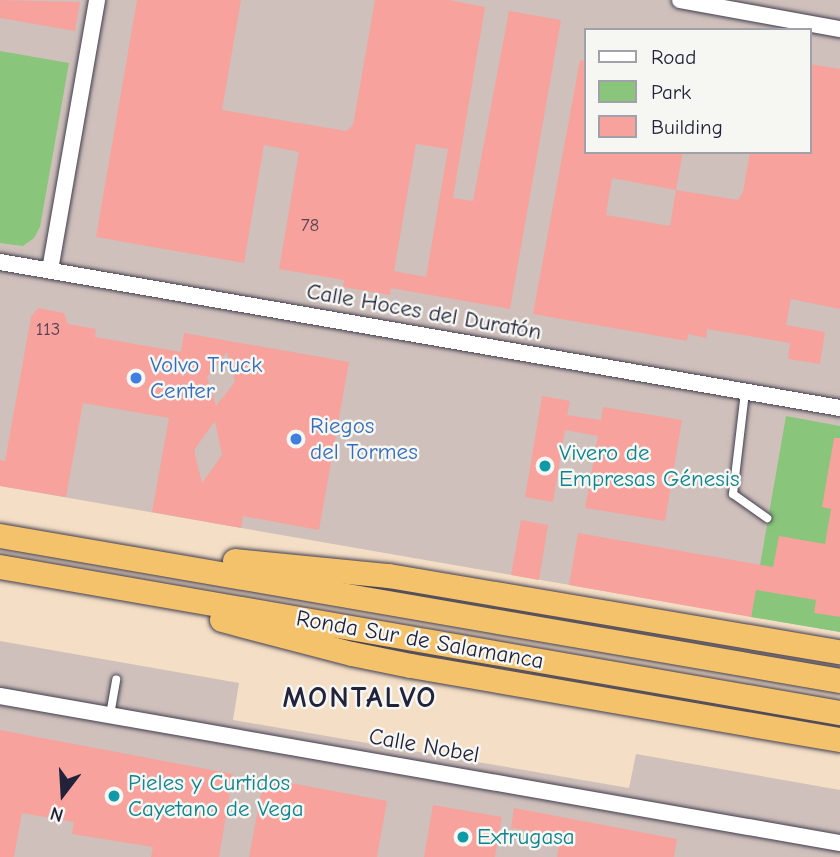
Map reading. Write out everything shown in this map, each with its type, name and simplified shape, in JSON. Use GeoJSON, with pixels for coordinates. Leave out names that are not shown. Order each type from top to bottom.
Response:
{"type":"FeatureCollection","features":[{"type":"Feature","properties":{"kind":"highway"},"geometry":{"type":"LineString","coordinates":[[8,537],[144,548],[208,559],[359,571],[840,652]]}},
{"type":"Feature","properties":{"kind":"highway","name":"Ronda Sur de Salamanca"},"geometry":{"type":"LineString","coordinates":[[8,537],[840,681]]}},
{"type":"Feature","properties":{"kind":"highway"},"geometry":{"type":"LineString","coordinates":[[9,568],[352,654],[840,740]]}},
{"type":"Feature","properties":{"kind":"highway","name":"Ronda Sur de Salamanca"},"geometry":{"type":"LineString","coordinates":[[9,568],[840,713]]}},
{"type":"Feature","properties":{"kind":"street"},"geometry":{"type":"LineString","coordinates":[[50,270],[97,0]]}},
{"type":"Feature","properties":{"kind":"street"},"geometry":{"type":"LineString","coordinates":[[680,0],[840,29]]}},
{"type":"Feature","properties":{"kind":"street","name":"Calle Hoces del Duratón"},"geometry":{"type":"LineString","coordinates":[[0,262],[840,408]]}},
{"type":"Feature","properties":{"kind":"street","name":"Calle Nobel"},"geometry":{"type":"LineString","coordinates":[[0,696],[840,844]]}},
{"type":"Feature","properties":{"kind":"lane"},"geometry":{"type":"LineString","coordinates":[[746,392],[733,494],[767,518]]}},
{"type":"Feature","properties":{"kind":"lane"},"geometry":{"type":"LineString","coordinates":[[110,715],[116,680]]}},
{"type":"Feature","properties":{"kind":"shaded area"},"geometry":{"type":"Polygon","coordinates":[[[0,0],[840,0],[840,632],[0,486],[0,0]]]}},
{"type":"Feature","properties":{"kind":"shaded area"},"geometry":{"type":"Polygon","coordinates":[[[0,641],[239,683],[233,720],[629,788],[636,754],[840,790],[840,857],[0,857],[0,641]]]}},
{"type":"Feature","properties":{"kind":"green space"},"geometry":{"type":"Polygon","coordinates":[[[0,51],[69,63],[40,227],[34,238],[23,246],[0,243],[0,51]]]}},
{"type":"Feature","properties":{"kind":"green space"},"geometry":{"type":"Polygon","coordinates":[[[786,416],[840,426],[840,632],[751,617],[786,416]]]}},
{"type":"Feature","properties":{"kind":"building"},"geometry":{"type":"Polygon","coordinates":[[[0,0],[80,2],[75,31],[0,18],[0,0]]]}},
{"type":"Feature","properties":{"kind":"building"},"geometry":{"type":"Polygon","coordinates":[[[137,0],[241,0],[222,110],[346,131],[353,125],[375,0],[449,0],[485,7],[453,198],[473,201],[509,11],[561,20],[510,309],[391,288],[390,295],[343,287],[344,280],[279,269],[299,152],[264,145],[244,263],[96,237],[137,0]],[[416,144],[394,271],[426,277],[448,149],[416,144]]]}},
{"type":"Feature","properties":{"kind":"building"},"geometry":{"type":"Polygon","coordinates":[[[580,60],[584,61],[584,154],[683,154],[676,190],[738,200],[743,192],[750,154],[812,154],[812,64],[840,69],[840,309],[791,299],[786,325],[825,332],[820,364],[788,359],[790,343],[707,329],[706,338],[688,334],[687,341],[533,314],[580,60]],[[612,178],[606,215],[670,226],[676,190],[612,178]]]}},
{"type":"Feature","properties":{"kind":"building"},"geometry":{"type":"Polygon","coordinates":[[[38,308],[64,313],[68,324],[96,329],[95,337],[181,352],[184,333],[349,362],[319,530],[243,516],[241,528],[152,512],[169,418],[83,403],[66,497],[0,486],[0,460],[5,461],[31,317],[38,308]],[[227,352],[207,377],[216,406],[235,382],[227,352]],[[215,421],[194,450],[202,483],[222,455],[215,421]]]}},
{"type":"Feature","properties":{"kind":"building"},"geometry":{"type":"Polygon","coordinates":[[[542,396],[570,401],[567,415],[601,420],[603,407],[682,420],[665,521],[585,508],[598,436],[565,430],[553,502],[525,497],[542,396]]]}},
{"type":"Feature","properties":{"kind":"building"},"geometry":{"type":"Polygon","coordinates":[[[834,438],[840,438],[840,617],[814,613],[816,600],[756,590],[751,617],[569,585],[578,533],[773,567],[779,536],[825,544],[831,509],[822,507],[834,438]]]}},
{"type":"Feature","properties":{"kind":"building"},"geometry":{"type":"Polygon","coordinates":[[[521,520],[548,525],[539,580],[511,575],[521,520]]]}},
{"type":"Feature","properties":{"kind":"building"},"geometry":{"type":"Polygon","coordinates":[[[0,730],[233,774],[219,857],[151,857],[153,847],[72,834],[74,822],[22,813],[14,857],[0,857],[0,730]]]}},
{"type":"Feature","properties":{"kind":"building"},"geometry":{"type":"Polygon","coordinates":[[[264,778],[387,801],[377,857],[249,857],[264,778]]]}},
{"type":"Feature","properties":{"kind":"building","name":"Extrugasa"},"geometry":{"type":"Polygon","coordinates":[[[433,805],[502,817],[495,857],[424,857],[433,805]]]}},
{"type":"Feature","properties":{"kind":"building"},"geometry":{"type":"Polygon","coordinates":[[[514,808],[677,839],[674,857],[557,857],[561,836],[511,828],[514,808]]]}},
{"type":"Feature","properties":{"kind":"place","name":"Volvo Truck Center"},"geometry":{"type":"Point","coordinates":[136,378]}},
{"type":"Feature","properties":{"kind":"place","name":"Riegos del Tormes"},"geometry":{"type":"Point","coordinates":[296,439]}},
{"type":"Feature","properties":{"kind":"place","name":"Vivero de Empresas Génesis"},"geometry":{"type":"Point","coordinates":[545,466]}},
{"type":"Feature","properties":{"kind":"place","name":"Pieles y Curtidos Cayetano de Vega"},"geometry":{"type":"Point","coordinates":[114,796]}},
{"type":"Feature","properties":{"kind":"place","name":"Extrugasa"},"geometry":{"type":"Point","coordinates":[463,837]}},
{"type":"Feature","properties":{"kind":"district","name":"MONTALVO"},"geometry":{"type":"Point","coordinates":[360,698]}}]}
